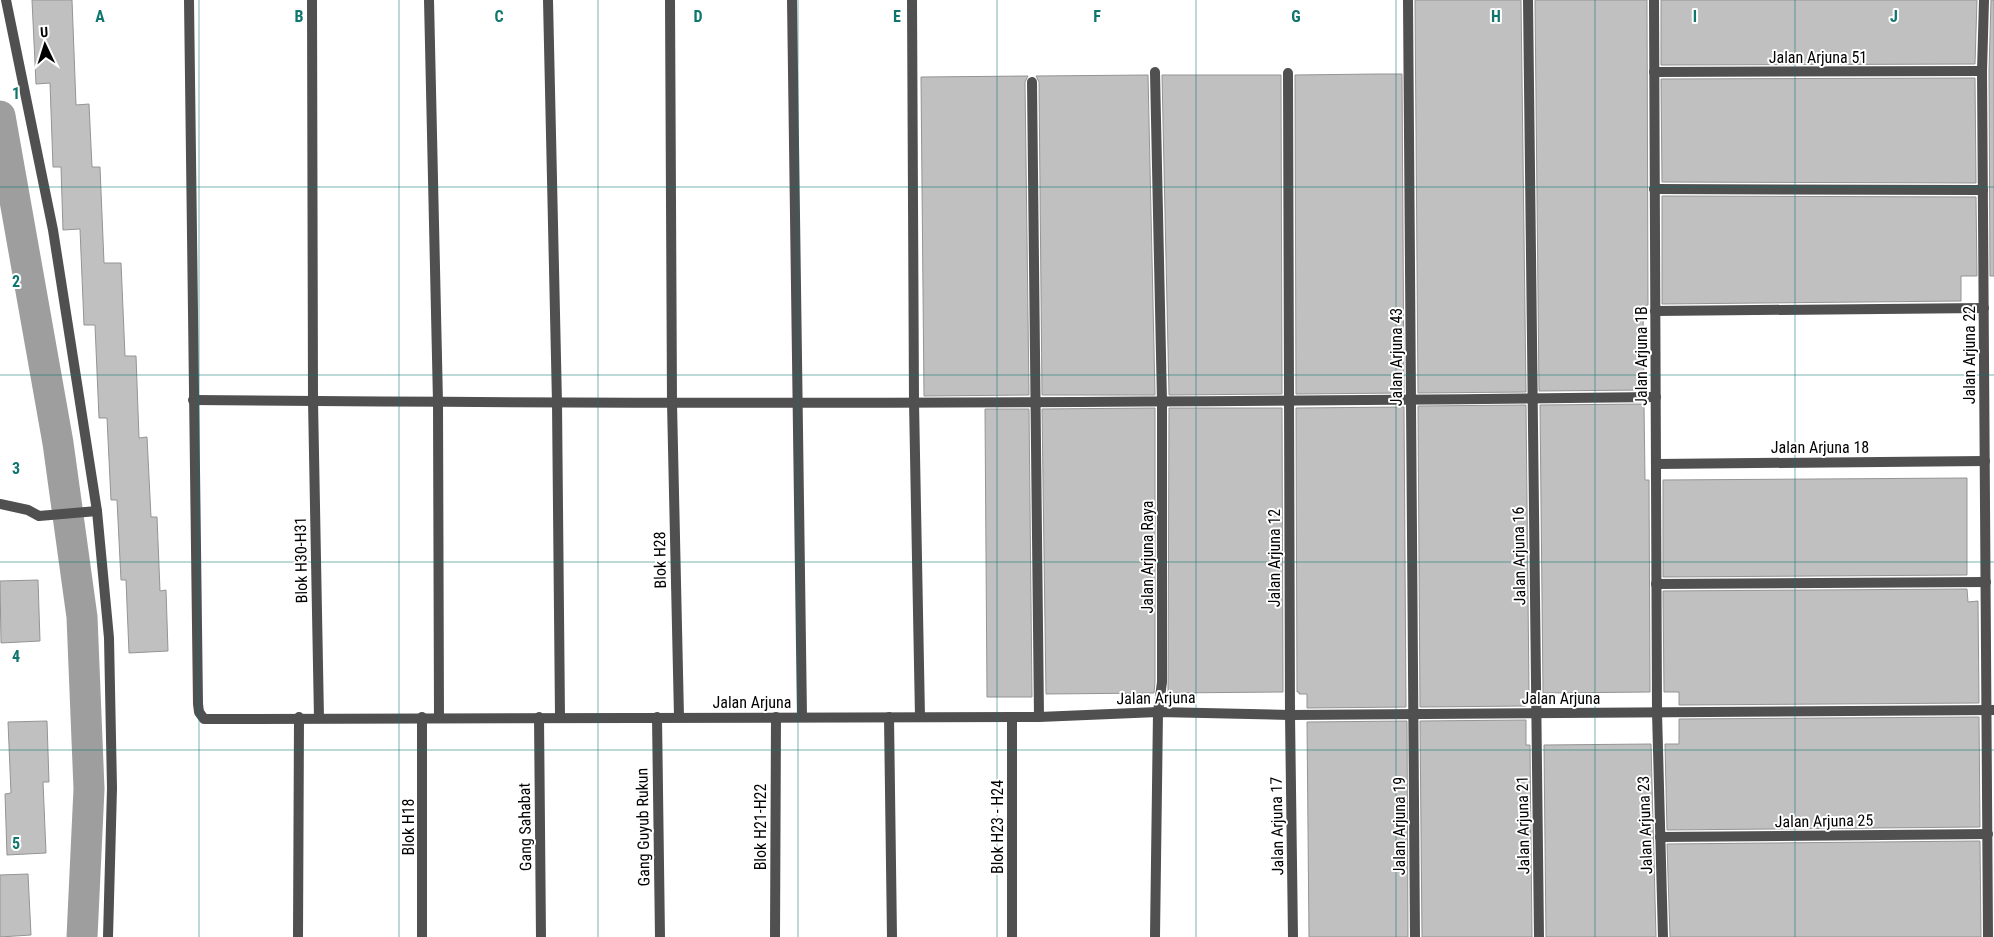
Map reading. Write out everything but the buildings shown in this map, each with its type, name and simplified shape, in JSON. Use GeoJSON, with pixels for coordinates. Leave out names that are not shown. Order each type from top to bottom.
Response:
{"type":"FeatureCollection","features":[{"type":"Feature","properties":{"kind":"street"},"geometry":{"type":"LineString","coordinates":[[6,0],[52,230],[97,511],[109,638],[112,788],[108,937]]}},
{"type":"Feature","properties":{"kind":"street"},"geometry":{"type":"LineString","coordinates":[[188,0],[193,400],[557,403],[797,401],[1036,403],[1656,397]]}},
{"type":"Feature","properties":{"kind":"street","name":"Blok H30-H31"},"geometry":{"type":"LineString","coordinates":[[312,0],[313,401],[319,718]]}},
{"type":"Feature","properties":{"kind":"street"},"geometry":{"type":"LineString","coordinates":[[429,0],[438,402],[439,718]]}},
{"type":"Feature","properties":{"kind":"street"},"geometry":{"type":"LineString","coordinates":[[548,0],[557,403],[560,717]]}},
{"type":"Feature","properties":{"kind":"street","name":"Blok H28"},"geometry":{"type":"LineString","coordinates":[[670,0],[672,403],[679,717]]}},
{"type":"Feature","properties":{"kind":"street"},"geometry":{"type":"LineString","coordinates":[[792,0],[802,717]]}},
{"type":"Feature","properties":{"kind":"street"},"geometry":{"type":"LineString","coordinates":[[912,0],[914,402],[920,716]]}},
{"type":"Feature","properties":{"kind":"street","name":"Jalan Arjuna 43"},"geometry":{"type":"LineString","coordinates":[[1408,0],[1414,714]]}},
{"type":"Feature","properties":{"kind":"street","name":"Jalan Arjuna 16"},"geometry":{"type":"LineString","coordinates":[[1528,0],[1536,713]]}},
{"type":"Feature","properties":{"kind":"street","name":"Jalan Arjuna 1B"},"geometry":{"type":"LineString","coordinates":[[1654,0],[1657,712]]}},
{"type":"Feature","properties":{"kind":"street","name":"Jalan Arjuna 22"},"geometry":{"type":"LineString","coordinates":[[1984,0],[1982,71],[1984,308],[1989,397],[1985,461],[1990,710],[1988,937]]}},
{"type":"Feature","properties":{"kind":"street","name":"Jalan Arjuna 51"},"geometry":{"type":"LineString","coordinates":[[1654,72],[1982,71]]}},
{"type":"Feature","properties":{"kind":"street","name":"Jalan Arjuna Raya"},"geometry":{"type":"LineString","coordinates":[[1155,72],[1162,402],[1162,682],[1158,712],[1155,937]]}},
{"type":"Feature","properties":{"kind":"street","name":"Jalan Arjuna 12"},"geometry":{"type":"LineString","coordinates":[[1288,73],[1290,715]]}},
{"type":"Feature","properties":{"kind":"street"},"geometry":{"type":"LineString","coordinates":[[1032,82],[1039,717]]}},
{"type":"Feature","properties":{"kind":"street"},"geometry":{"type":"LineString","coordinates":[[1654,189],[1983,190]]}},
{"type":"Feature","properties":{"kind":"street"},"geometry":{"type":"LineString","coordinates":[[1655,311],[1984,308]]}},
{"type":"Feature","properties":{"kind":"street","name":"Jalan Arjuna"},"geometry":{"type":"LineString","coordinates":[[193,400],[199,712],[204,718],[1039,717],[1158,712],[1290,715],[1990,710]]}},
{"type":"Feature","properties":{"kind":"street","name":"Jalan Arjuna 18"},"geometry":{"type":"LineString","coordinates":[[1656,464],[1985,461]]}},
{"type":"Feature","properties":{"kind":"street"},"geometry":{"type":"LineString","coordinates":[[0,504],[28,510],[39,516],[97,511]]}},
{"type":"Feature","properties":{"kind":"street"},"geometry":{"type":"LineString","coordinates":[[1656,584],[1986,582]]}},
{"type":"Feature","properties":{"kind":"street","name":"Jalan Arjuna 23"},"geometry":{"type":"LineString","coordinates":[[1657,712],[1663,937]]}},
{"type":"Feature","properties":{"kind":"street","name":"Jalan Arjuna 21"},"geometry":{"type":"LineString","coordinates":[[1536,713],[1539,937]]}},
{"type":"Feature","properties":{"kind":"street","name":"Jalan Arjuna 19"},"geometry":{"type":"LineString","coordinates":[[1414,714],[1415,937]]}},
{"type":"Feature","properties":{"kind":"street","name":"Jalan Arjuna 17"},"geometry":{"type":"LineString","coordinates":[[1290,715],[1293,937]]}},
{"type":"Feature","properties":{"kind":"street"},"geometry":{"type":"LineString","coordinates":[[298,937],[299,717]]}},
{"type":"Feature","properties":{"kind":"street","name":"Blok H18"},"geometry":{"type":"LineString","coordinates":[[422,717],[422,937]]}},
{"type":"Feature","properties":{"kind":"street","name":"Gang Sahabat"},"geometry":{"type":"LineString","coordinates":[[539,717],[541,937]]}},
{"type":"Feature","properties":{"kind":"street","name":"Gang Guyub Rukun"},"geometry":{"type":"LineString","coordinates":[[657,717],[660,937]]}},
{"type":"Feature","properties":{"kind":"street","name":"Blok H21-H22"},"geometry":{"type":"LineString","coordinates":[[775,937],[776,717]]}},
{"type":"Feature","properties":{"kind":"street"},"geometry":{"type":"LineString","coordinates":[[889,717],[892,937]]}},
{"type":"Feature","properties":{"kind":"street","name":"Blok H23 - H24"},"geometry":{"type":"LineString","coordinates":[[1012,717],[1012,937]]}},
{"type":"Feature","properties":{"kind":"street","name":"Jalan Arjuna 25"},"geometry":{"type":"LineString","coordinates":[[1660,837],[1988,834]]}},
{"type":"Feature","properties":{"kind":"waterway"},"geometry":{"type":"LineString","coordinates":[[0,116],[58,443],[82,617],[89,789],[82,937]]}}]}
